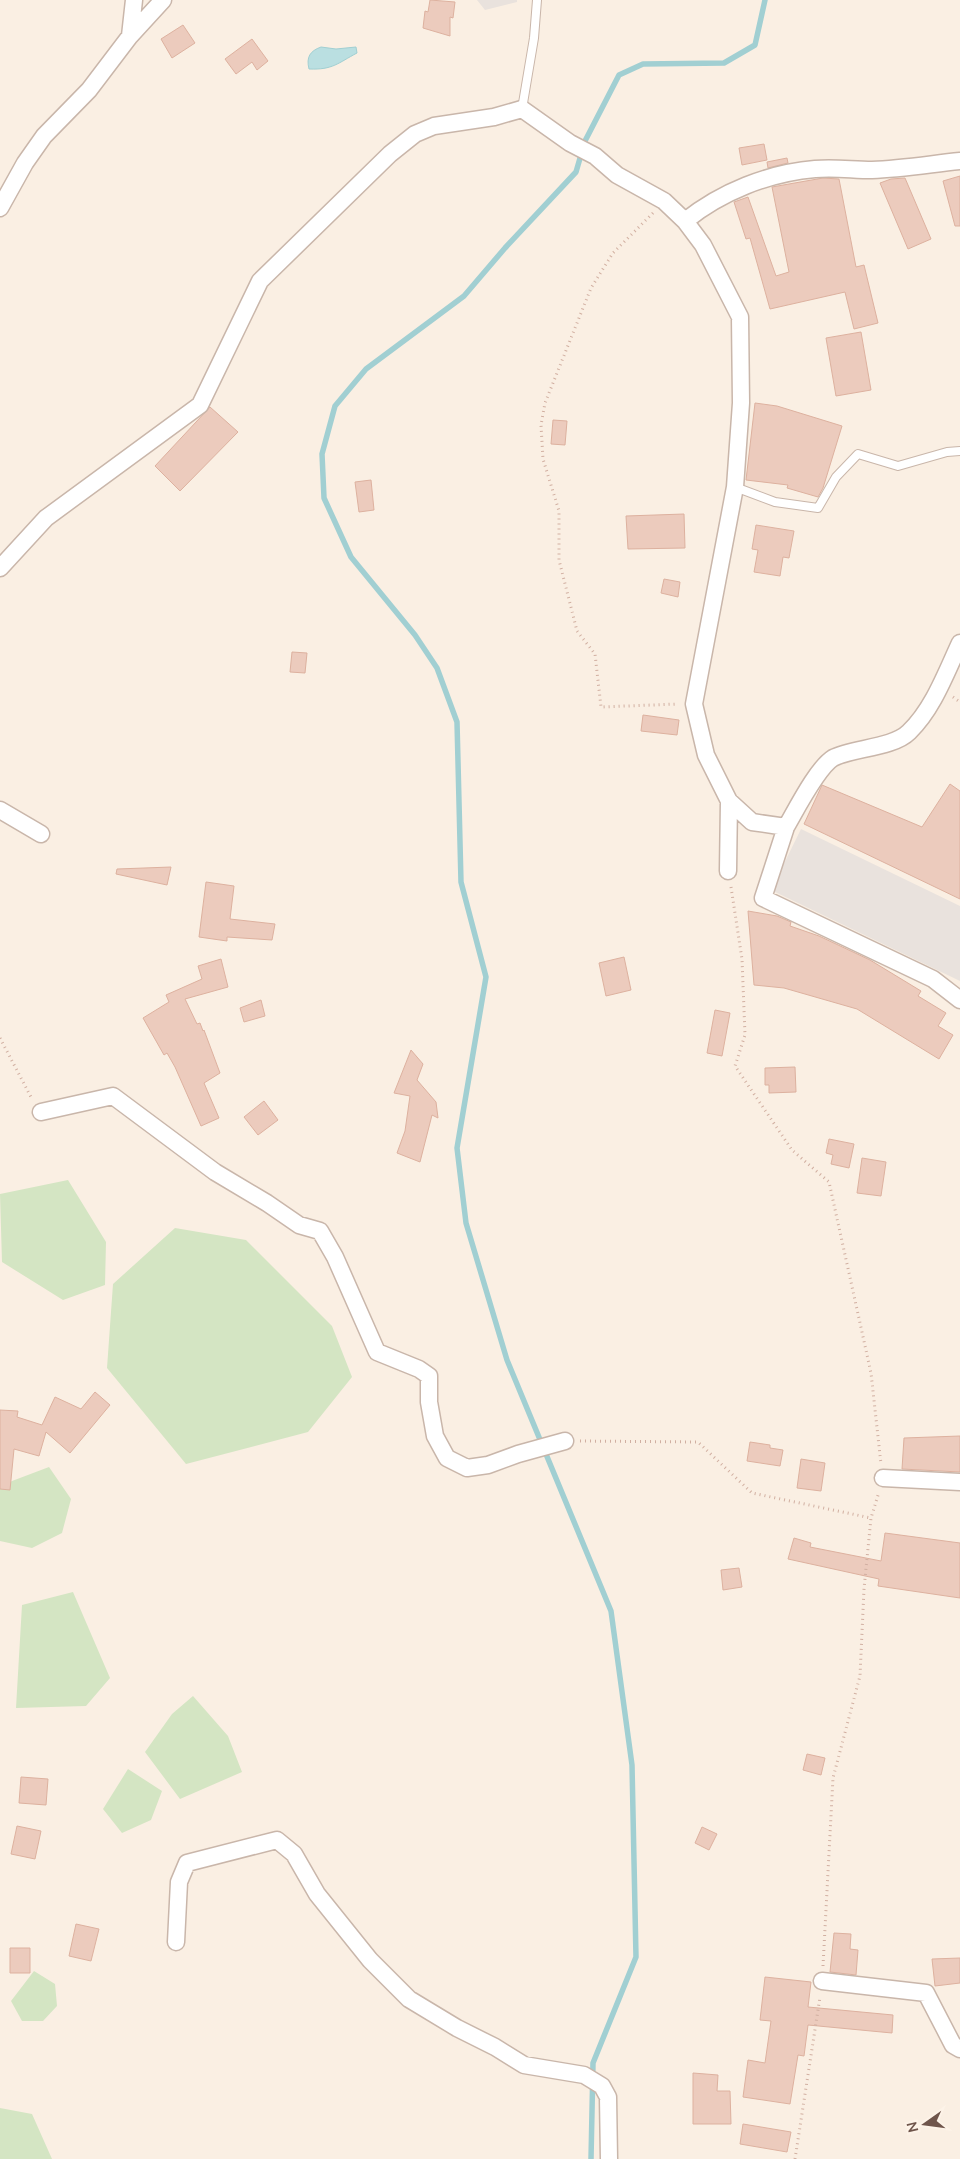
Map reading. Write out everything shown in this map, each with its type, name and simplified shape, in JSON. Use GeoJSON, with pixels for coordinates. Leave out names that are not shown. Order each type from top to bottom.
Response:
{"type":"FeatureCollection","features":[{"type":"Feature","properties":{"kind":"street"},"geometry":{"type":"LineString","coordinates":[[130,36],[134,0]]}},
{"type":"Feature","properties":{"kind":"street"},"geometry":{"type":"LineString","coordinates":[[0,208],[25,163],[44,136],[89,90],[130,36],[163,0]]}},
{"type":"Feature","properties":{"kind":"street"},"geometry":{"type":"LineString","coordinates":[[0,568],[46,518],[200,405],[260,281],[390,154],[415,134],[434,126],[494,117],[522,109],[570,143],[596,156],[617,175],[664,201],[685,221],[703,244],[740,317],[741,403],[735,488],[694,704],[706,755],[729,801],[752,822],[786,827]]}},
{"type":"Feature","properties":{"kind":"street"},"geometry":{"type":"LineString","coordinates":[[685,221],[706,204],[744,186],[769,178],[815,169],[874,170],[960,161]]}},
{"type":"Feature","properties":{"kind":"street"},"geometry":{"type":"LineString","coordinates":[[960,643],[926,712],[908,734],[883,744],[833,759],[812,782],[786,827],[764,898],[933,979],[960,1000]]}},
{"type":"Feature","properties":{"kind":"street"},"geometry":{"type":"LineString","coordinates":[[728,871],[729,801]]}},
{"type":"Feature","properties":{"kind":"street"},"geometry":{"type":"LineString","coordinates":[[0,810],[41,834]]}},
{"type":"Feature","properties":{"kind":"street"},"geometry":{"type":"LineString","coordinates":[[40,1112],[113,1096],[215,1172],[267,1202],[299,1225],[320,1231],[335,1257],[377,1352],[419,1368],[429,1376],[429,1402],[435,1436],[447,1458],[468,1468],[488,1465],[518,1454],[565,1441]]}},
{"type":"Feature","properties":{"kind":"street"},"geometry":{"type":"LineString","coordinates":[[883,1478],[960,1482]]}},
{"type":"Feature","properties":{"kind":"street"},"geometry":{"type":"LineString","coordinates":[[176,1942],[179,1882],[187,1863],[277,1840],[294,1854],[317,1894],[370,1960],[409,1999],[524,2065],[584,2075],[602,2086],[608,2097],[609,2159]]}},
{"type":"Feature","properties":{"kind":"street"},"geometry":{"type":"LineString","coordinates":[[822,1981],[926,1992],[953,2046],[960,2049]]}},
{"type":"Feature","properties":{"kind":"lane"},"geometry":{"type":"LineString","coordinates":[[522,109],[534,38],[537,0]]}},
{"type":"Feature","properties":{"kind":"lane"},"geometry":{"type":"LineString","coordinates":[[735,488],[775,502],[818,508],[836,477],[858,454],[898,466],[947,452],[960,451]]}},
{"type":"Feature","properties":{"kind":"path"},"geometry":{"type":"LineString","coordinates":[[664,201],[613,253],[591,288],[545,403],[541,424],[543,459],[559,511],[559,560],[577,631],[594,654],[602,707],[694,704]]}},
{"type":"Feature","properties":{"kind":"path"},"geometry":{"type":"LineString","coordinates":[[728,871],[742,959],[745,1035],[735,1066],[792,1150],[829,1182],[871,1373],[883,1478],[871,1518],[864,1589],[860,1676],[833,1778],[822,1981],[795,2159]]}},
{"type":"Feature","properties":{"kind":"path"},"geometry":{"type":"LineString","coordinates":[[0,1038],[40,1112]]}},
{"type":"Feature","properties":{"kind":"path"},"geometry":{"type":"LineString","coordinates":[[565,1441],[698,1442],[752,1493],[871,1518]]}},
{"type":"Feature","properties":{"kind":"shaded area"},"geometry":{"type":"Polygon","coordinates":[[[477,0],[517,0],[517,2],[485,10],[477,0]]]}},
{"type":"Feature","properties":{"kind":"shaded area"},"geometry":{"type":"Polygon","coordinates":[[[801,829],[960,906],[960,981],[771,890],[801,829]]]}},
{"type":"Feature","properties":{"kind":"green space"},"geometry":{"type":"Polygon","coordinates":[[[68,1180],[106,1242],[105,1285],[63,1300],[2,1262],[0,1194],[68,1180]]]}},
{"type":"Feature","properties":{"kind":"green space"},"geometry":{"type":"Polygon","coordinates":[[[175,1228],[246,1240],[332,1326],[352,1377],[308,1432],[186,1464],[107,1368],[113,1284],[175,1228]]]}},
{"type":"Feature","properties":{"kind":"green space"},"geometry":{"type":"Polygon","coordinates":[[[49,1467],[71,1499],[62,1533],[32,1548],[0,1541],[0,1489],[12,1481],[49,1467]]]}},
{"type":"Feature","properties":{"kind":"green space"},"geometry":{"type":"Polygon","coordinates":[[[73,1592],[110,1678],[86,1706],[16,1708],[22,1605],[73,1592]]]}},
{"type":"Feature","properties":{"kind":"green space"},"geometry":{"type":"Polygon","coordinates":[[[193,1696],[228,1736],[242,1772],[180,1799],[145,1752],[172,1714],[193,1696]]]}},
{"type":"Feature","properties":{"kind":"green space"},"geometry":{"type":"Polygon","coordinates":[[[128,1769],[162,1791],[151,1820],[122,1833],[103,1809],[128,1769]]]}},
{"type":"Feature","properties":{"kind":"green space"},"geometry":{"type":"Polygon","coordinates":[[[34,1971],[55,1984],[57,2006],[43,2021],[22,2021],[11,2001],[34,1971]]]}},
{"type":"Feature","properties":{"kind":"green space"},"geometry":{"type":"Polygon","coordinates":[[[0,2108],[32,2114],[52,2159],[0,2159],[0,2108]]]}},
{"type":"Feature","properties":{"kind":"water"},"geometry":{"type":"Polygon","coordinates":[[[321,47],[336,49],[356,47],[357,53],[330,67],[309,69],[308,61],[310,55],[314,50],[321,47]]]}},
{"type":"Feature","properties":{"kind":"building"},"geometry":{"type":"Polygon","coordinates":[[[430,0],[455,2],[453,18],[450,17],[450,36],[423,28],[425,11],[428,12],[430,0]]]}},
{"type":"Feature","properties":{"kind":"building"},"geometry":{"type":"Polygon","coordinates":[[[183,25],[195,43],[172,58],[161,39],[183,25]]]}},
{"type":"Feature","properties":{"kind":"building"},"geometry":{"type":"Polygon","coordinates":[[[252,39],[268,61],[257,70],[252,62],[236,74],[225,59],[252,39]]]}},
{"type":"Feature","properties":{"kind":"building"},"geometry":{"type":"Polygon","coordinates":[[[764,144],[767,160],[742,165],[739,148],[764,144]]]}},
{"type":"Feature","properties":{"kind":"building"},"geometry":{"type":"Polygon","coordinates":[[[787,158],[788,163],[768,168],[767,162],[787,158]]]}},
{"type":"Feature","properties":{"kind":"building"},"geometry":{"type":"Polygon","coordinates":[[[960,176],[960,226],[955,226],[943,181],[960,176]]]}},
{"type":"Feature","properties":{"kind":"building"},"geometry":{"type":"Polygon","coordinates":[[[823,178],[839,179],[856,267],[864,265],[878,323],[854,329],[845,292],[770,309],[750,238],[746,239],[734,202],[748,197],[776,276],[789,272],[772,187],[823,178]]]}},
{"type":"Feature","properties":{"kind":"building"},"geometry":{"type":"Polygon","coordinates":[[[905,178],[931,239],[908,249],[880,183],[891,179],[905,178]]]}},
{"type":"Feature","properties":{"kind":"building"},"geometry":{"type":"Polygon","coordinates":[[[861,332],[871,390],[836,396],[826,338],[861,332]]]}},
{"type":"Feature","properties":{"kind":"building"},"geometry":{"type":"Polygon","coordinates":[[[755,403],[777,406],[842,426],[823,488],[818,497],[787,488],[788,485],[746,480],[755,403]]]}},
{"type":"Feature","properties":{"kind":"building"},"geometry":{"type":"Polygon","coordinates":[[[210,407],[238,432],[180,491],[155,466],[210,407]]]}},
{"type":"Feature","properties":{"kind":"building"},"geometry":{"type":"Polygon","coordinates":[[[553,420],[567,421],[565,445],[551,444],[553,420]]]}},
{"type":"Feature","properties":{"kind":"building"},"geometry":{"type":"Polygon","coordinates":[[[371,480],[374,510],[359,512],[355,482],[371,480]]]}},
{"type":"Feature","properties":{"kind":"building"},"geometry":{"type":"Polygon","coordinates":[[[684,514],[685,548],[628,549],[626,516],[684,514]]]}},
{"type":"Feature","properties":{"kind":"building"},"geometry":{"type":"Polygon","coordinates":[[[756,525],[794,531],[789,558],[783,557],[780,576],[754,572],[758,550],[752,549],[756,525]]]}},
{"type":"Feature","properties":{"kind":"building"},"geometry":{"type":"Polygon","coordinates":[[[664,579],[680,582],[678,597],[661,593],[664,579]]]}},
{"type":"Feature","properties":{"kind":"building"},"geometry":{"type":"Polygon","coordinates":[[[292,652],[307,653],[305,673],[290,672],[292,652]]]}},
{"type":"Feature","properties":{"kind":"building"},"geometry":{"type":"Polygon","coordinates":[[[643,715],[679,720],[677,735],[641,731],[643,715]]]}},
{"type":"Feature","properties":{"kind":"building"},"geometry":{"type":"Polygon","coordinates":[[[950,784],[960,791],[960,899],[804,824],[822,785],[922,827],[950,784]]]}},
{"type":"Feature","properties":{"kind":"building"},"geometry":{"type":"Polygon","coordinates":[[[171,867],[167,885],[116,874],[117,869],[171,867]]]}},
{"type":"Feature","properties":{"kind":"building"},"geometry":{"type":"Polygon","coordinates":[[[206,882],[234,886],[230,919],[275,924],[272,940],[227,937],[227,941],[199,937],[206,882]]]}},
{"type":"Feature","properties":{"kind":"building"},"geometry":{"type":"Polygon","coordinates":[[[748,911],[777,916],[791,922],[790,926],[819,936],[870,960],[921,991],[918,996],[946,1013],[938,1026],[953,1035],[939,1059],[857,1009],[784,988],[754,985],[748,911]]]}},
{"type":"Feature","properties":{"kind":"building"},"geometry":{"type":"Polygon","coordinates":[[[624,957],[631,990],[606,996],[599,963],[624,957]]]}},
{"type":"Feature","properties":{"kind":"building"},"geometry":{"type":"Polygon","coordinates":[[[221,959],[228,987],[185,999],[197,1024],[200,1023],[204,1030],[220,1073],[204,1083],[219,1118],[201,1126],[175,1067],[167,1053],[164,1055],[143,1018],[169,1002],[166,995],[202,979],[198,966],[221,959]]]}},
{"type":"Feature","properties":{"kind":"building"},"geometry":{"type":"Polygon","coordinates":[[[261,1000],[265,1016],[244,1022],[240,1008],[261,1000]]]}},
{"type":"Feature","properties":{"kind":"building"},"geometry":{"type":"Polygon","coordinates":[[[715,1010],[730,1013],[722,1056],[707,1053],[715,1010]]]}},
{"type":"Feature","properties":{"kind":"building"},"geometry":{"type":"Polygon","coordinates":[[[411,1050],[423,1064],[417,1080],[436,1102],[438,1118],[432,1115],[420,1162],[397,1153],[405,1131],[410,1096],[394,1093],[411,1050]]]}},
{"type":"Feature","properties":{"kind":"building"},"geometry":{"type":"Polygon","coordinates":[[[795,1067],[796,1092],[769,1093],[769,1085],[765,1085],[765,1068],[795,1067]]]}},
{"type":"Feature","properties":{"kind":"building"},"geometry":{"type":"Polygon","coordinates":[[[264,1101],[278,1120],[258,1135],[244,1117],[264,1101]]]}},
{"type":"Feature","properties":{"kind":"building"},"geometry":{"type":"Polygon","coordinates":[[[829,1139],[854,1144],[849,1168],[831,1164],[833,1155],[826,1153],[829,1139]]]}},
{"type":"Feature","properties":{"kind":"building"},"geometry":{"type":"Polygon","coordinates":[[[862,1158],[886,1162],[881,1196],[857,1193],[862,1158]]]}},
{"type":"Feature","properties":{"kind":"building"},"geometry":{"type":"Polygon","coordinates":[[[95,1392],[110,1405],[70,1453],[46,1432],[39,1456],[14,1449],[10,1490],[0,1489],[0,1410],[18,1411],[17,1417],[42,1425],[55,1397],[81,1409],[95,1392]]]}},
{"type":"Feature","properties":{"kind":"building"},"geometry":{"type":"Polygon","coordinates":[[[960,1436],[960,1472],[902,1469],[904,1438],[960,1436]]]}},
{"type":"Feature","properties":{"kind":"building"},"geometry":{"type":"Polygon","coordinates":[[[750,1442],[770,1445],[770,1448],[783,1450],[780,1466],[747,1461],[750,1442]]]}},
{"type":"Feature","properties":{"kind":"building"},"geometry":{"type":"Polygon","coordinates":[[[801,1459],[825,1463],[821,1491],[797,1488],[801,1459]]]}},
{"type":"Feature","properties":{"kind":"building"},"geometry":{"type":"Polygon","coordinates":[[[885,1533],[960,1543],[960,1598],[878,1586],[879,1579],[788,1559],[794,1538],[811,1543],[810,1547],[881,1561],[885,1533]]]}},
{"type":"Feature","properties":{"kind":"building"},"geometry":{"type":"Polygon","coordinates":[[[739,1568],[742,1587],[723,1590],[721,1570],[739,1568]]]}},
{"type":"Feature","properties":{"kind":"building"},"geometry":{"type":"Polygon","coordinates":[[[807,1754],[825,1758],[821,1775],[803,1770],[807,1754]]]}},
{"type":"Feature","properties":{"kind":"building"},"geometry":{"type":"Polygon","coordinates":[[[21,1777],[48,1779],[46,1805],[19,1803],[21,1777]]]}},
{"type":"Feature","properties":{"kind":"building"},"geometry":{"type":"Polygon","coordinates":[[[17,1826],[41,1831],[35,1859],[11,1854],[17,1826]]]}},
{"type":"Feature","properties":{"kind":"building"},"geometry":{"type":"Polygon","coordinates":[[[702,1827],[717,1834],[709,1850],[695,1843],[702,1827]]]}},
{"type":"Feature","properties":{"kind":"building"},"geometry":{"type":"Polygon","coordinates":[[[76,1924],[99,1929],[91,1961],[69,1956],[76,1924]]]}},
{"type":"Feature","properties":{"kind":"building"},"geometry":{"type":"Polygon","coordinates":[[[834,1933],[851,1934],[850,1949],[858,1950],[856,1975],[830,1972],[834,1933]]]}},
{"type":"Feature","properties":{"kind":"building"},"geometry":{"type":"Polygon","coordinates":[[[10,1948],[30,1948],[30,1973],[10,1973],[10,1948]]]}},
{"type":"Feature","properties":{"kind":"building"},"geometry":{"type":"Polygon","coordinates":[[[960,1958],[960,1983],[935,1986],[932,1959],[960,1958]]]}},
{"type":"Feature","properties":{"kind":"building"},"geometry":{"type":"Polygon","coordinates":[[[765,1977],[811,1982],[808,2007],[893,2015],[892,2033],[808,2025],[804,2056],[798,2055],[790,2104],[743,2097],[748,2060],[765,2063],[771,2021],[760,2020],[765,1977]]]}},
{"type":"Feature","properties":{"kind":"building"},"geometry":{"type":"Polygon","coordinates":[[[693,2073],[718,2075],[717,2091],[730,2091],[731,2124],[693,2124],[693,2073]]]}},
{"type":"Feature","properties":{"kind":"building"},"geometry":{"type":"Polygon","coordinates":[[[743,2124],[791,2132],[787,2152],[740,2144],[743,2124]]]}},
{"type":"Feature","properties":{"kind":"waterway"},"geometry":{"type":"LineString","coordinates":[[591,2159],[593,2063],[636,1957],[632,1765],[611,1611],[507,1360],[466,1223],[457,1148],[486,977],[461,882],[457,722],[437,668],[415,635],[351,557],[324,498],[322,454],[335,406],[366,369],[464,296],[505,248],[576,172],[585,141],[619,75],[643,64],[724,63],[755,45],[765,0]]}}]}
